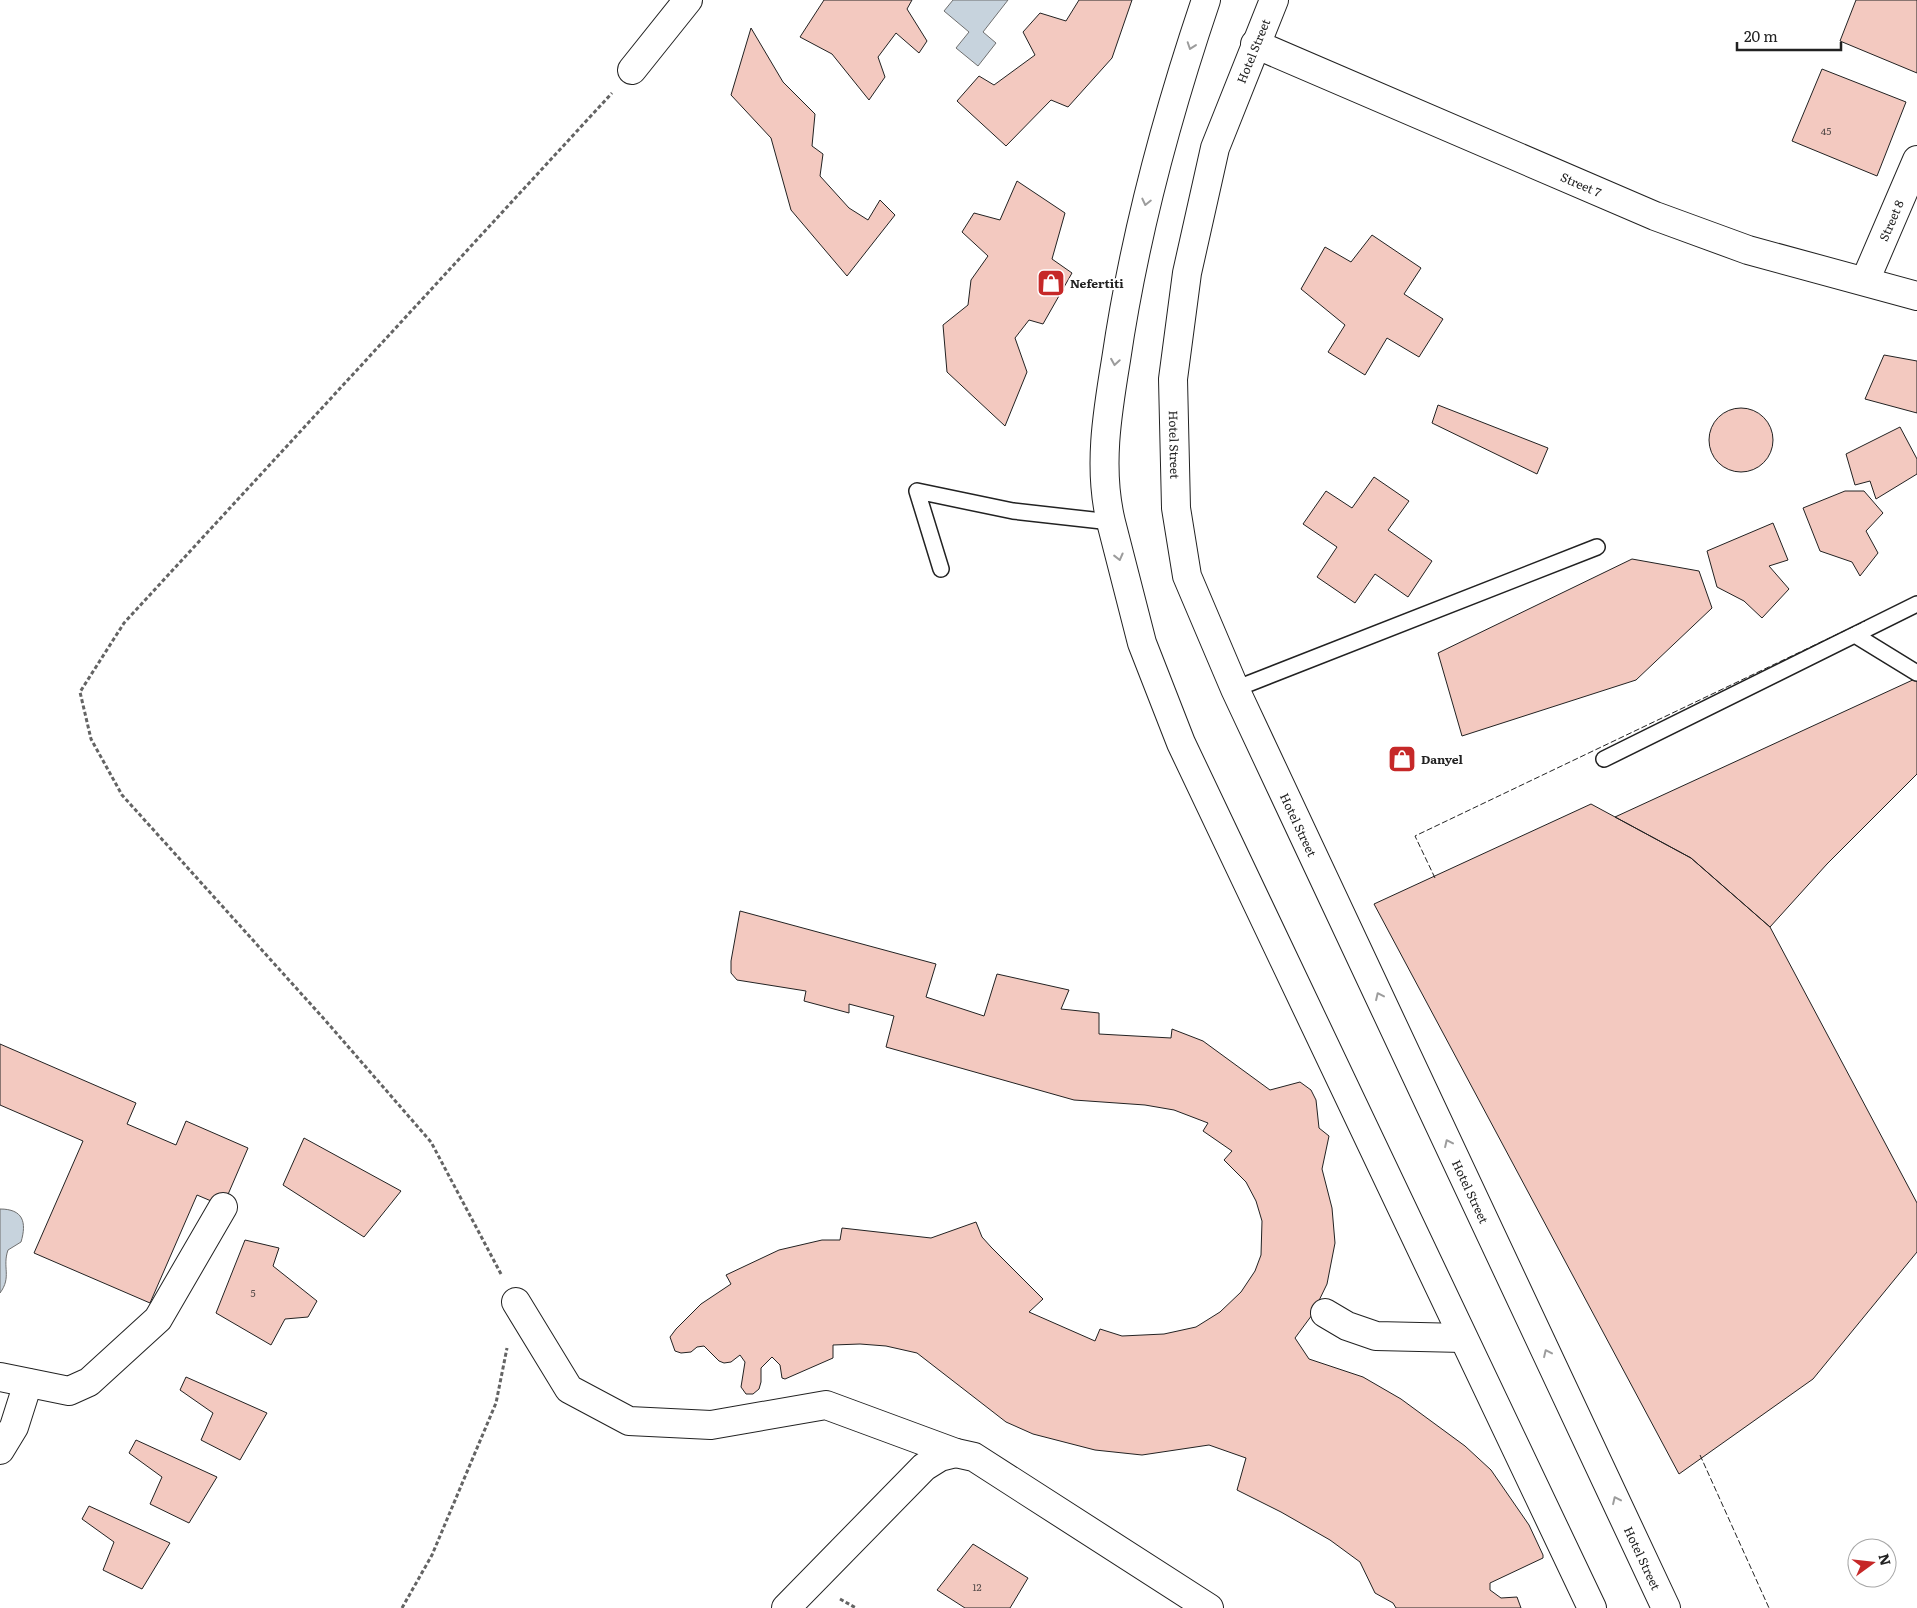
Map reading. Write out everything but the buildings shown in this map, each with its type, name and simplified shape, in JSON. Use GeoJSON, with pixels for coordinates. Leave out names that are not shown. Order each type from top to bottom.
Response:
{"type":"FeatureCollection","features":[{"type":"Feature","properties":{"kind":"street"},"geometry":{"type":"LineString","coordinates":[[632,70],[688,0]]}},
{"type":"Feature","properties":{"kind":"street"},"geometry":{"type":"LineString","coordinates":[[1206,0],[1185,62],[1153,174],[1127,286],[1104,435],[1106,502],[1142,643],[1181,743],[1592,1608]]}},
{"type":"Feature","properties":{"kind":"street","name":"Hotel Street"},"geometry":{"type":"LineString","coordinates":[[1274,0],[1215,148],[1187,273],[1173,379],[1176,508],[1187,576],[1236,689],[1666,1608]]}},
{"type":"Feature","properties":{"kind":"street","name":"Street 7"},"geometry":{"type":"LineString","coordinates":[[1255,44],[1654,216],[1748,250],[1917,296]]}},
{"type":"Feature","properties":{"kind":"street","name":"Street 8"},"geometry":{"type":"LineString","coordinates":[[1865,281],[1917,160]]}},
{"type":"Feature","properties":{"kind":"street"},"geometry":{"type":"LineString","coordinates":[[0,1377],[69,1391],[89,1382],[158,1318],[223,1207]]}},
{"type":"Feature","properties":{"kind":"street"},"geometry":{"type":"LineString","coordinates":[[516,1302],[569,1389],[629,1421],[711,1425],[826,1405],[956,1453],[974,1457],[1209,1608]]}},
{"type":"Feature","properties":{"kind":"street"},"geometry":{"type":"LineString","coordinates":[[1325,1313],[1347,1326],[1376,1336],[1463,1338]]}},
{"type":"Feature","properties":{"kind":"street"},"geometry":{"type":"LineString","coordinates":[[0,1450],[14,1427],[28,1383]]}},
{"type":"Feature","properties":{"kind":"street"},"geometry":{"type":"LineString","coordinates":[[786,1608],[924,1467],[940,1457],[956,1453]]}},
{"type":"Feature","properties":{"kind":"lane"},"geometry":{"type":"LineString","coordinates":[[942,569],[917,491],[1013,511],[1111,522]]}},
{"type":"Feature","properties":{"kind":"lane"},"geometry":{"type":"LineString","coordinates":[[1236,689],[1597,547]]}},
{"type":"Feature","properties":{"kind":"lane"},"geometry":{"type":"LineString","coordinates":[[1604,759],[1917,604]]}},
{"type":"Feature","properties":{"kind":"lane"},"geometry":{"type":"LineString","coordinates":[[1855,635],[1917,673]]}},
{"type":"Feature","properties":{"kind":"path"},"geometry":{"type":"LineString","coordinates":[[402,1608],[432,1555],[496,1403],[516,1302],[431,1142],[325,1020],[122,795],[91,739],[80,692],[124,623],[632,70]]}},
{"type":"Feature","properties":{"kind":"shaded area"},"geometry":{"type":"Polygon","coordinates":[[[953,0],[1008,0],[983,32],[996,43],[978,66],[956,48],[969,32],[944,11],[953,0]]]}},
{"type":"Feature","properties":{"kind":"shaded area"},"geometry":{"type":"Polygon","coordinates":[[[0,1209],[14,1211],[18,1214],[23,1223],[23,1235],[21,1242],[8,1250],[6,1256],[6,1277],[4,1287],[0,1293],[0,1209]]]}},
{"type":"Feature","properties":{"kind":"fence"},"geometry":{"type":"LineString","coordinates":[[1435,878],[1415,836],[1865,621]]}},
{"type":"Feature","properties":{"kind":"fence"},"geometry":{"type":"LineString","coordinates":[[1700,1455],[1769,1608]]}},
{"type":"Feature","properties":{"kind":"place","name":"Nefertiti"},"geometry":{"type":"Point","coordinates":[1051,283]}},
{"type":"Feature","properties":{"kind":"place","name":"Danyel"},"geometry":{"type":"Point","coordinates":[1402,759]}}]}
